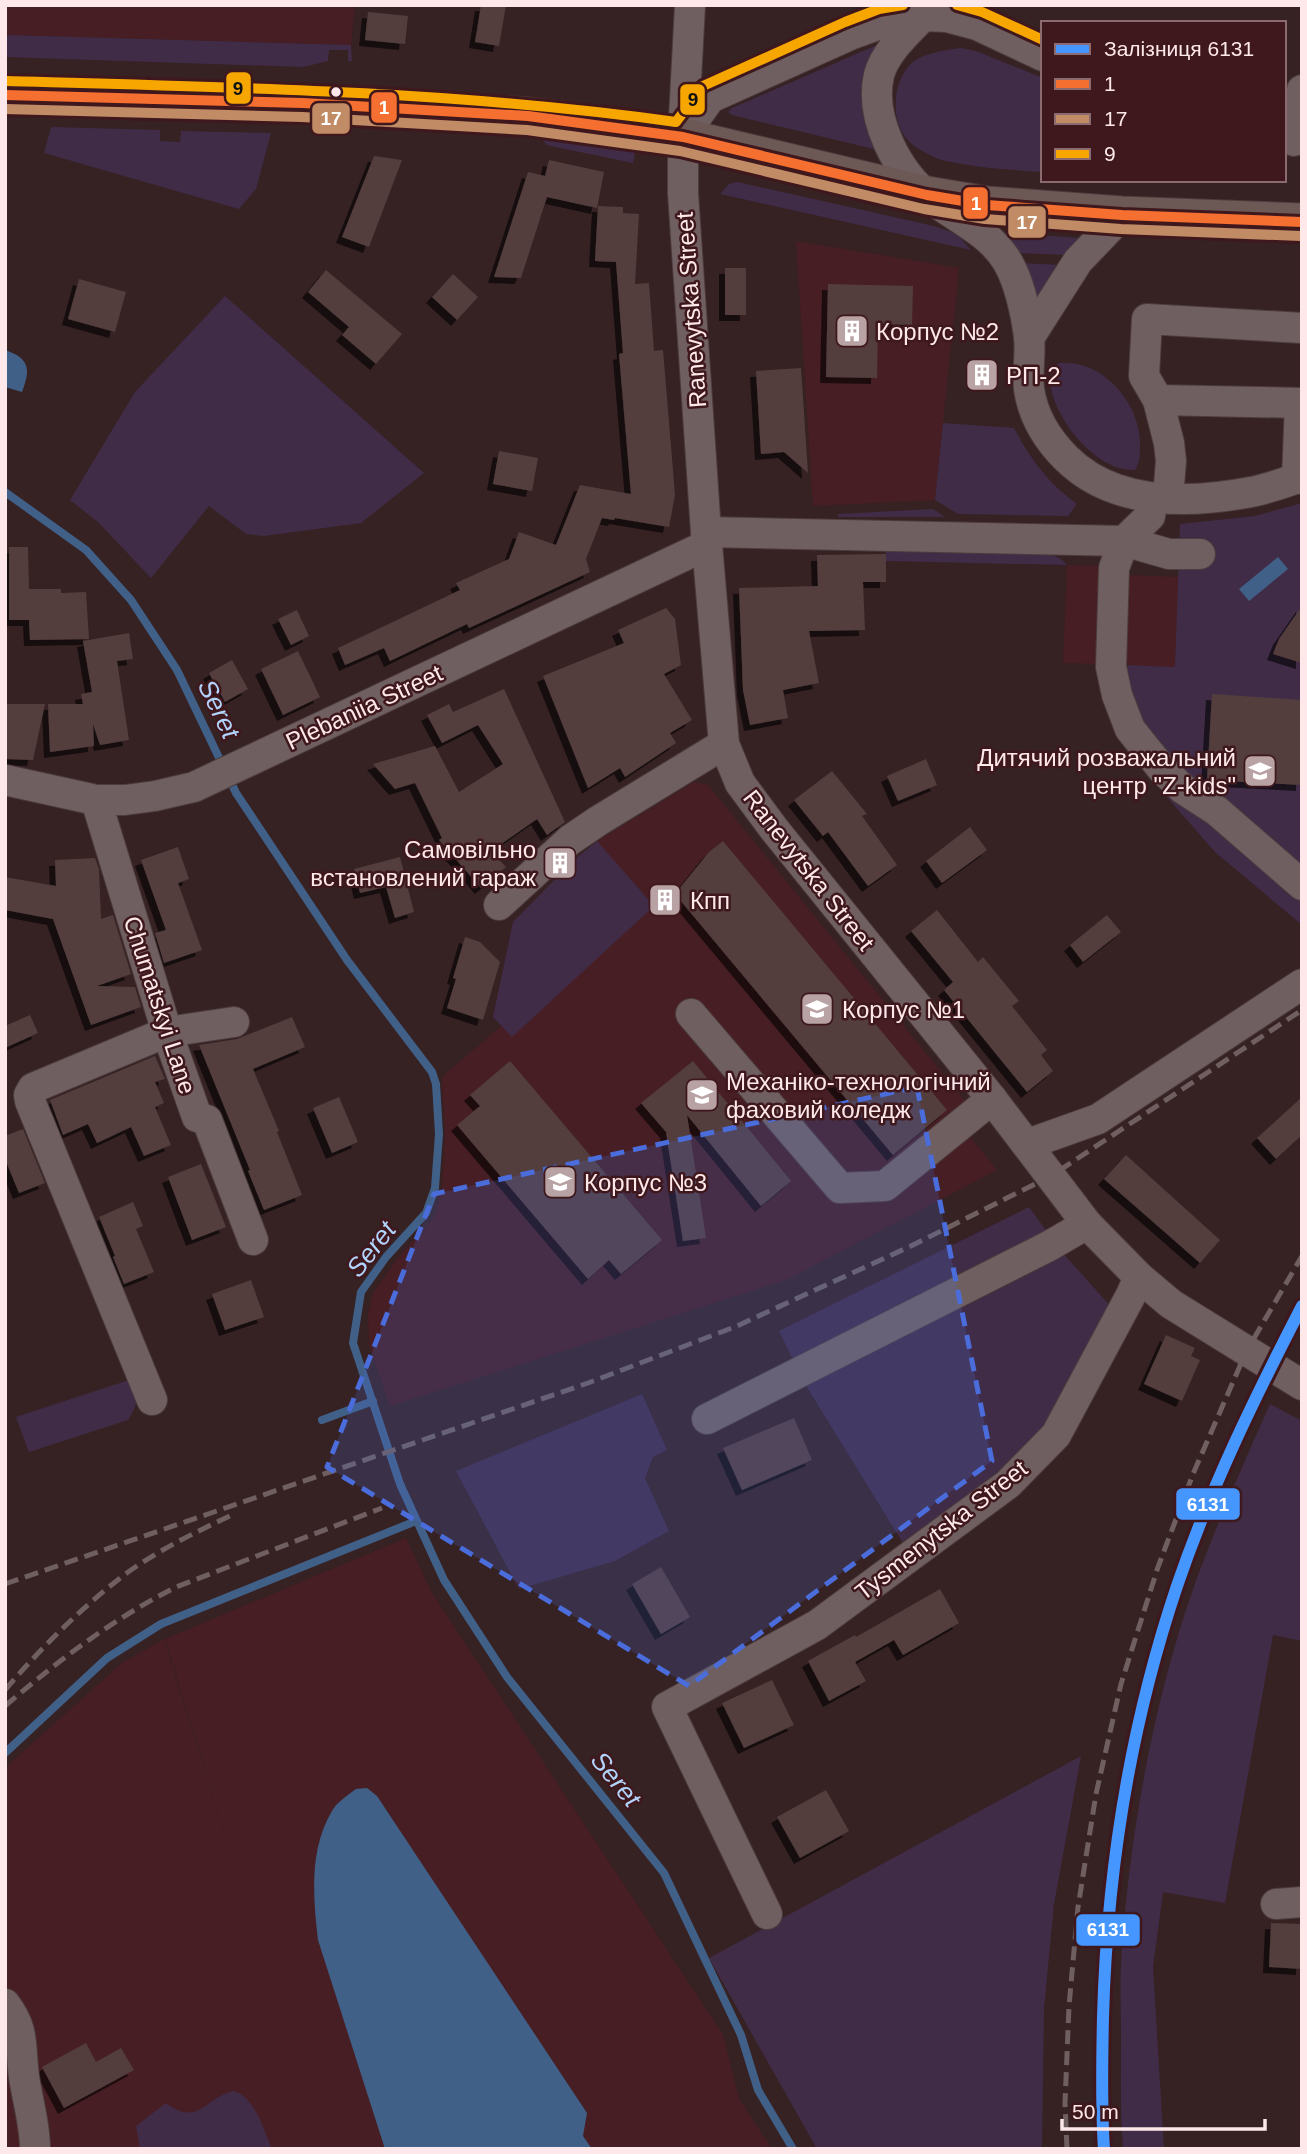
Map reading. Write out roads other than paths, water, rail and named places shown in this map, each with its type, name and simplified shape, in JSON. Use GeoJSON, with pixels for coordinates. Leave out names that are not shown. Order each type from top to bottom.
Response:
{"type":"FeatureCollection","features":[{"type":"Feature","properties":{"kind":"main road"},"geometry":{"type":"LineString","coordinates":[[5,95],[303,103],[528,116],[682,137],[927,195],[987,205],[1122,215],[1302,222]]}},
{"type":"Feature","properties":{"kind":"street","name":"Ranevytska Street"},"geometry":{"type":"LineString","coordinates":[[690,5],[682,137],[683,193],[724,744],[740,783],[774,829],[1028,1144],[1087,1224],[1139,1277],[1171,1304],[1302,1385]]}},
{"type":"Feature","properties":{"kind":"street"},"geometry":{"type":"LineString","coordinates":[[923,16],[892,50],[879,74],[877,102],[884,133],[897,161],[927,195],[989,241],[1005,258],[1016,279],[1029,338],[1029,390],[1037,418],[1053,445],[1072,464],[1099,483],[1124,492],[1161,498],[1189,499],[1252,492],[1299,478],[1301,403],[1158,400]]}},
{"type":"Feature","properties":{"kind":"street"},"geometry":{"type":"LineString","coordinates":[[682,137],[710,98],[850,34],[883,23],[923,16],[947,17],[977,25],[1041,56]]}},
{"type":"Feature","properties":{"kind":"street"},"geometry":{"type":"LineString","coordinates":[[1293,140],[1302,90]]}},
{"type":"Feature","properties":{"kind":"street"},"geometry":{"type":"LineString","coordinates":[[1029,338],[1078,261],[1122,215]]}},
{"type":"Feature","properties":{"kind":"street"},"geometry":{"type":"LineString","coordinates":[[1302,328],[1147,319],[1144,376],[1158,400],[1171,461],[1161,498],[1150,516],[1124,541],[1114,568],[1111,667],[1130,729],[1162,769],[1183,789],[1217,811],[1302,885]]}},
{"type":"Feature","properties":{"kind":"street"},"geometry":{"type":"LineString","coordinates":[[707,538],[1124,541],[1169,554],[1200,554]]}},
{"type":"Feature","properties":{"kind":"street","name":"Plebaniia Street"},"geometry":{"type":"LineString","coordinates":[[5,780],[96,800],[155,796],[194,787],[707,538]]}},
{"type":"Feature","properties":{"kind":"street"},"geometry":{"type":"LineString","coordinates":[[499,905],[570,840],[724,744]]}},
{"type":"Feature","properties":{"kind":"street","name":"Chumatskyi Lane"},"geometry":{"type":"LineString","coordinates":[[96,800],[167,1032],[197,1117],[207,1120],[253,1240]]}},
{"type":"Feature","properties":{"kind":"street"},"geometry":{"type":"LineString","coordinates":[[1028,1144],[1098,1119],[1302,984]]}},
{"type":"Feature","properties":{"kind":"street"},"geometry":{"type":"LineString","coordinates":[[691,1014],[840,1188],[884,1186],[992,1099]]}},
{"type":"Feature","properties":{"kind":"street"},"geometry":{"type":"LineString","coordinates":[[152,1400],[29,1095],[33,1088],[167,1032],[234,1022]]}},
{"type":"Feature","properties":{"kind":"street"},"geometry":{"type":"LineString","coordinates":[[707,1419],[1049,1246],[1087,1224]]}},
{"type":"Feature","properties":{"kind":"street","name":"Tysmenytska Street"},"geometry":{"type":"LineString","coordinates":[[767,1914],[667,1707],[817,1625],[1008,1484],[1056,1435],[1139,1277]]}},
{"type":"Feature","properties":{"kind":"street"},"geometry":{"type":"LineString","coordinates":[[5,2004],[15,2016],[20,2031],[15,2088],[35,2127],[35,2149]]}},
{"type":"Feature","properties":{"kind":"water"},"geometry":{"type":"Polygon","coordinates":[[[5,350],[24,361],[27,371],[22,392],[5,387],[5,350]]]}},
{"type":"Feature","properties":{"kind":"water"},"geometry":{"type":"Polygon","coordinates":[[[1278,557],[1288,569],[1249,601],[1239,589],[1278,557]]]}},
{"type":"Feature","properties":{"kind":"water"},"geometry":{"type":"Polygon","coordinates":[[[367,1788],[377,1796],[587,2113],[583,2136],[592,2149],[385,2149],[318,1940],[315,1907],[316,1857],[325,1826],[340,1802],[356,1789],[367,1788]]]}},
{"type":"Feature","properties":{"kind":"waterway","name":"Seret"},"geometry":{"type":"LineString","coordinates":[[5,492],[86,550],[131,600],[177,670],[223,766]]}},
{"type":"Feature","properties":{"kind":"waterway","name":"Seret"},"geometry":{"type":"LineString","coordinates":[[229,778],[236,793],[347,960],[432,1072],[436,1084],[439,1134],[435,1188],[426,1213],[386,1257],[361,1292],[353,1343],[400,1484],[444,1580],[507,1677],[664,1873],[741,2035],[758,2090],[793,2149]]}},
{"type":"Feature","properties":{"kind":"waterway"},"geometry":{"type":"LineString","coordinates":[[322,1420],[373,1401]]}},
{"type":"Feature","properties":{"kind":"waterway"},"geometry":{"type":"LineString","coordinates":[[5,1753],[107,1658],[161,1624],[416,1521]]}},
{"type":"Feature","properties":{"kind":"railway"},"geometry":{"type":"LineString","coordinates":[[5,1584],[588,1383],[737,1326],[911,1246],[1051,1176],[1302,1010]]}},
{"type":"Feature","properties":{"kind":"railway"},"geometry":{"type":"LineString","coordinates":[[1067,2149],[1065,2103],[1069,2006],[1078,1907],[1096,1794],[1121,1684],[1158,1567],[1193,1474],[1246,1352],[1302,1256]]}},
{"type":"Feature","properties":{"kind":"railway"},"geometry":{"type":"LineString","coordinates":[[5,1706],[87,1641],[153,1599],[176,1587],[382,1508]]}},
{"type":"Feature","properties":{"kind":"railway"},"geometry":{"type":"LineString","coordinates":[[5,1690],[61,1630],[124,1575],[164,1549],[236,1513]]}},
{"type":"Feature","properties":{"kind":"rail line","name":"6131"},"geometry":{"type":"LineString","coordinates":[[1104,2149],[1103,2017],[1110,1907],[1124,1799],[1146,1692],[1177,1586],[1204,1514],[1250,1409],[1302,1306]]}},
{"type":"Feature","properties":{"kind":"place","name":"Корпус №2"},"geometry":{"type":"Point","coordinates":[852,331]}},
{"type":"Feature","properties":{"kind":"place","name":"РП-2"},"geometry":{"type":"Point","coordinates":[982,375]}},
{"type":"Feature","properties":{"kind":"place","name":"Дитячий розважальний центр \"Z-kids\""},"geometry":{"type":"Point","coordinates":[1260,771]}},
{"type":"Feature","properties":{"kind":"place","name":"Самовільно встановлений гараж"},"geometry":{"type":"Point","coordinates":[560,863]}},
{"type":"Feature","properties":{"kind":"place","name":"Кпп"},"geometry":{"type":"Point","coordinates":[665,900]}},
{"type":"Feature","properties":{"kind":"place","name":"Корпус №1"},"geometry":{"type":"Point","coordinates":[817,1009]}},
{"type":"Feature","properties":{"kind":"place","name":"Механіко-технологічний фаховий коледж"},"geometry":{"type":"Point","coordinates":[702,1095]}},
{"type":"Feature","properties":{"kind":"place","name":"Корпус №3"},"geometry":{"type":"Point","coordinates":[560,1182]}}]}
